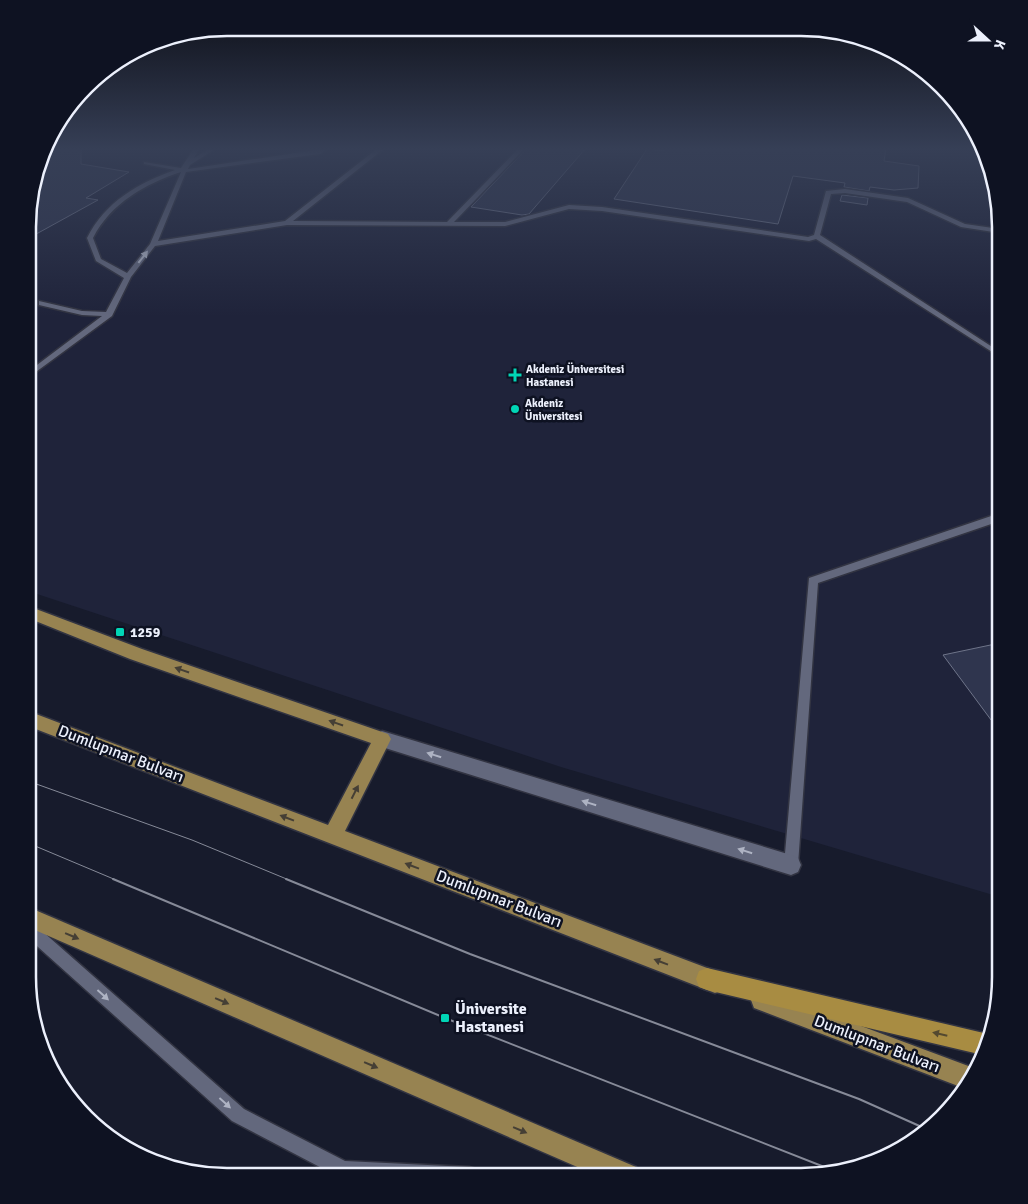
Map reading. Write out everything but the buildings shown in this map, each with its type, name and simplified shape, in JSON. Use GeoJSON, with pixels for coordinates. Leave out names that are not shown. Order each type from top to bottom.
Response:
{"type":"FeatureCollection","features":[{"type":"Feature","properties":{"kind":"highway"},"geometry":{"type":"LineString","coordinates":[[707,979],[980,1043]]}},
{"type":"Feature","properties":{"kind":"main road"},"geometry":{"type":"LineString","coordinates":[[36,615],[136,654],[382,739],[333,835]]}},
{"type":"Feature","properties":{"kind":"main road","name":"Dumlupınar Bulvarı"},"geometry":{"type":"LineString","coordinates":[[36,721],[963,1077]]}},
{"type":"Feature","properties":{"kind":"main road"},"geometry":{"type":"LineString","coordinates":[[36,920],[609,1168]]}},
{"type":"Feature","properties":{"kind":"street"},"geometry":{"type":"LineString","coordinates":[[382,739],[791,865]]}},
{"type":"Feature","properties":{"kind":"lane"},"geometry":{"type":"LineString","coordinates":[[116,204],[95,224],[90,238],[98,260],[128,277]]}},
{"type":"Feature","properties":{"kind":"lane"},"geometry":{"type":"LineString","coordinates":[[36,370],[109,314],[128,277],[154,244],[170,204]]}},
{"type":"Feature","properties":{"kind":"lane"},"geometry":{"type":"LineString","coordinates":[[287,223],[311,204]]}},
{"type":"Feature","properties":{"kind":"lane"},"geometry":{"type":"LineString","coordinates":[[450,222],[467,204]]}},
{"type":"Feature","properties":{"kind":"lane"},"geometry":{"type":"LineString","coordinates":[[817,236],[825,204]]}},
{"type":"Feature","properties":{"kind":"lane"},"geometry":{"type":"LineString","coordinates":[[917,204],[964,226],[992,230]]}},
{"type":"Feature","properties":{"kind":"lane"},"geometry":{"type":"LineString","coordinates":[[154,244],[287,223],[450,222],[505,224],[568,208],[585,208],[808,239],[817,236]]}},
{"type":"Feature","properties":{"kind":"lane"},"geometry":{"type":"LineString","coordinates":[[817,236],[992,350]]}},
{"type":"Feature","properties":{"kind":"lane"},"geometry":{"type":"LineString","coordinates":[[42,303],[82,313],[109,314]]}},
{"type":"Feature","properties":{"kind":"lane"},"geometry":{"type":"LineString","coordinates":[[791,865],[813,581],[992,520]]}},
{"type":"Feature","properties":{"kind":"lane"},"geometry":{"type":"LineString","coordinates":[[36,935],[238,1115],[340,1168]]}},
{"type":"Feature","properties":{"kind":"shaded area","name":"Akdeniz Üniversitesi"},"geometry":{"type":"Polygon","coordinates":[[[38,204],[990,204],[992,227],[992,895],[561,767],[36,594],[36,227],[38,204]]]}},
{"type":"Feature","properties":{"kind":"tram line"},"geometry":{"type":"LineString","coordinates":[[36,784],[192,840],[289,880]]}},
{"type":"Feature","properties":{"kind":"tram line"},"geometry":{"type":"LineString","coordinates":[[36,846],[116,880]]}},
{"type":"Feature","properties":{"kind":"tram line"},"geometry":{"type":"LineString","coordinates":[[113,879],[445,1018],[823,1166]]}},
{"type":"Feature","properties":{"kind":"tram line"},"geometry":{"type":"LineString","coordinates":[[286,879],[470,954],[859,1099],[920,1126]]}},
{"type":"Feature","properties":{"kind":"place","name":"Akdeniz Üniversitesi Hastanesi"},"geometry":{"type":"Point","coordinates":[515,375]}},
{"type":"Feature","properties":{"kind":"place","name":"Akdeniz Üniversitesi"},"geometry":{"type":"Point","coordinates":[515,409]}},
{"type":"Feature","properties":{"kind":"place","name":"1259"},"geometry":{"type":"Point","coordinates":[120,632]}},
{"type":"Feature","properties":{"kind":"place","name":"Üniversite Hastanesi"},"geometry":{"type":"Point","coordinates":[445,1018]}}]}
